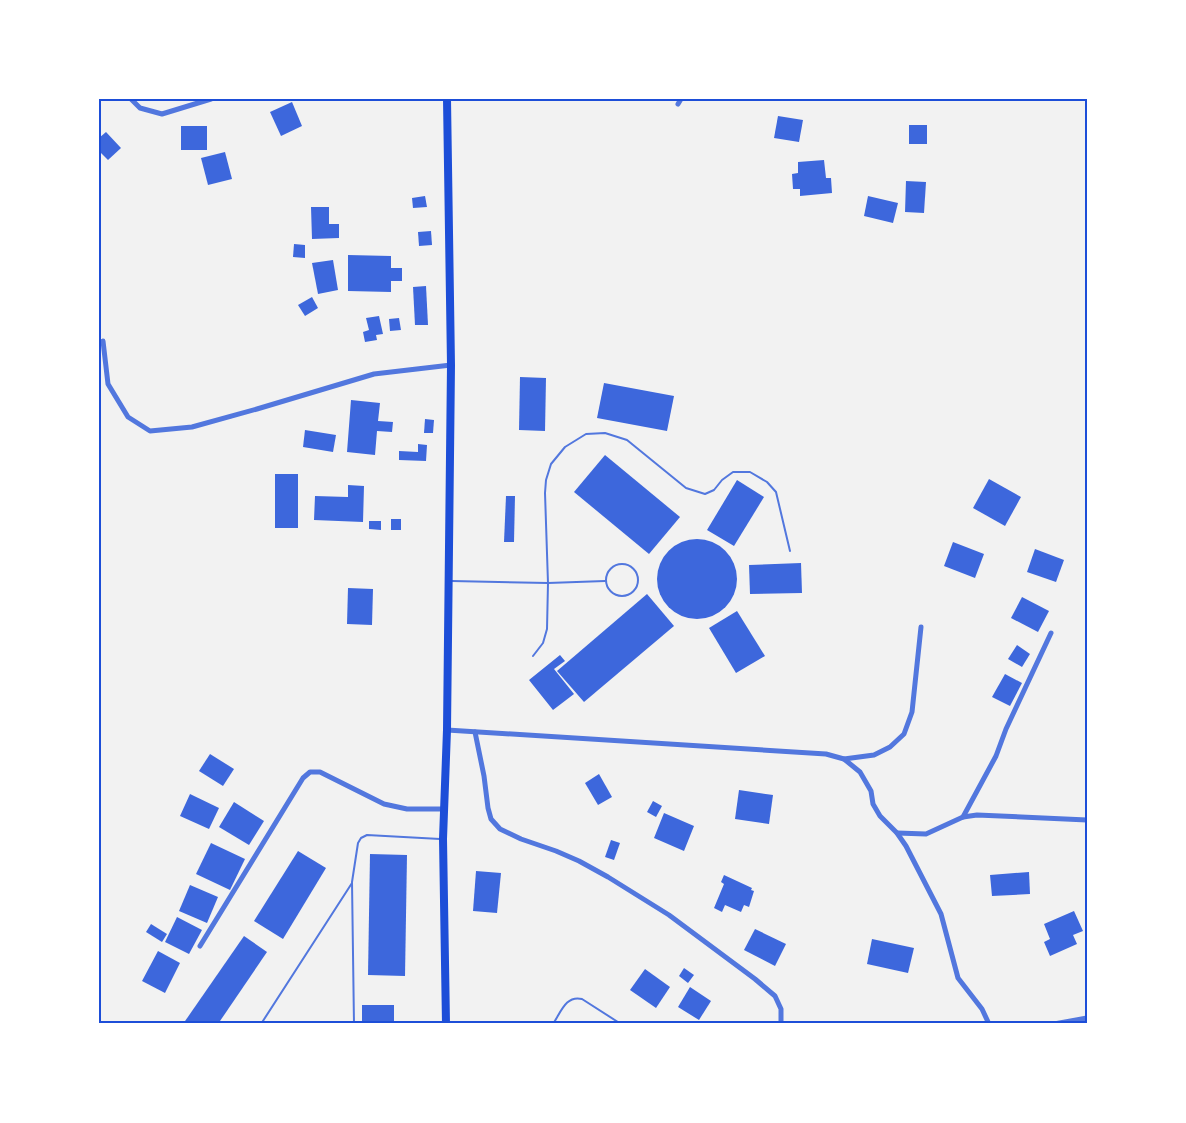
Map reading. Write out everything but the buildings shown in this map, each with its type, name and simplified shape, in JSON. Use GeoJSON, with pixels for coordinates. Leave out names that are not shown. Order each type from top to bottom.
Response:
{"type":"FeatureCollection","features":[{"type":"Feature","properties":{"kind":"main road"},"geometry":{"type":"LineString","coordinates":[[446,1024],[443,839],[447,730],[451,365],[447,99]]}},
{"type":"Feature","properties":{"kind":"street"},"geometry":{"type":"LineString","coordinates":[[131,99],[140,108],[162,114],[211,99]]}},
{"type":"Feature","properties":{"kind":"street"},"geometry":{"type":"LineString","coordinates":[[103,341],[108,384],[128,417],[150,431],[192,427],[374,375],[451,365]]}},
{"type":"Feature","properties":{"kind":"street"},"geometry":{"type":"LineString","coordinates":[[447,730],[826,754],[844,759],[874,755],[890,747],[904,734],[912,712],[921,627]]}},
{"type":"Feature","properties":{"kind":"street"},"geometry":{"type":"LineString","coordinates":[[963,818],[996,756],[1006,729],[1051,633]]}},
{"type":"Feature","properties":{"kind":"street"},"geometry":{"type":"LineString","coordinates":[[475,732],[488,808],[491,819],[500,829],[579,861],[669,915],[775,996],[782,1009],[781,1024]]}},
{"type":"Feature","properties":{"kind":"street"},"geometry":{"type":"LineString","coordinates":[[844,759],[860,772],[871,791],[873,804],[880,816],[906,846],[941,914],[958,978],[982,1009],[989,1024]]}},
{"type":"Feature","properties":{"kind":"street"},"geometry":{"type":"LineString","coordinates":[[200,946],[303,778],[310,772],[320,772],[384,804],[406,809],[444,809]]}},
{"type":"Feature","properties":{"kind":"street"},"geometry":{"type":"LineString","coordinates":[[897,833],[926,834],[963,818],[977,815],[1087,820]]}},
{"type":"Feature","properties":{"kind":"street"},"geometry":{"type":"LineString","coordinates":[[1054,1024],[1087,1018]]}},
{"type":"Feature","properties":{"kind":"lane"},"geometry":{"type":"LineString","coordinates":[[533,656],[543,643],[547,629],[548,583],[544,493],[546,480],[551,464],[565,447],[586,434],[605,433],[627,440],[686,488],[705,494],[714,490],[722,480],[734,472],[750,472],[767,482],[776,492],[790,551]]}},
{"type":"Feature","properties":{"kind":"lane"},"geometry":{"type":"LineString","coordinates":[[623,563],[637,574],[638,583],[633,591],[625,596],[616,595],[608,589],[605,581],[607,572],[614,565],[623,563]]}},
{"type":"Feature","properties":{"kind":"lane"},"geometry":{"type":"LineString","coordinates":[[448,581],[548,583],[605,581]]}},
{"type":"Feature","properties":{"kind":"lane"},"geometry":{"type":"LineString","coordinates":[[354,1024],[352,882],[358,843],[367,835],[443,839]]}},
{"type":"Feature","properties":{"kind":"lane"},"geometry":{"type":"LineString","coordinates":[[261,1024],[352,882]]}},
{"type":"Feature","properties":{"kind":"lane"},"geometry":{"type":"LineString","coordinates":[[553,1024],[569,1000],[575,998],[582,999],[621,1024]]}}]}
